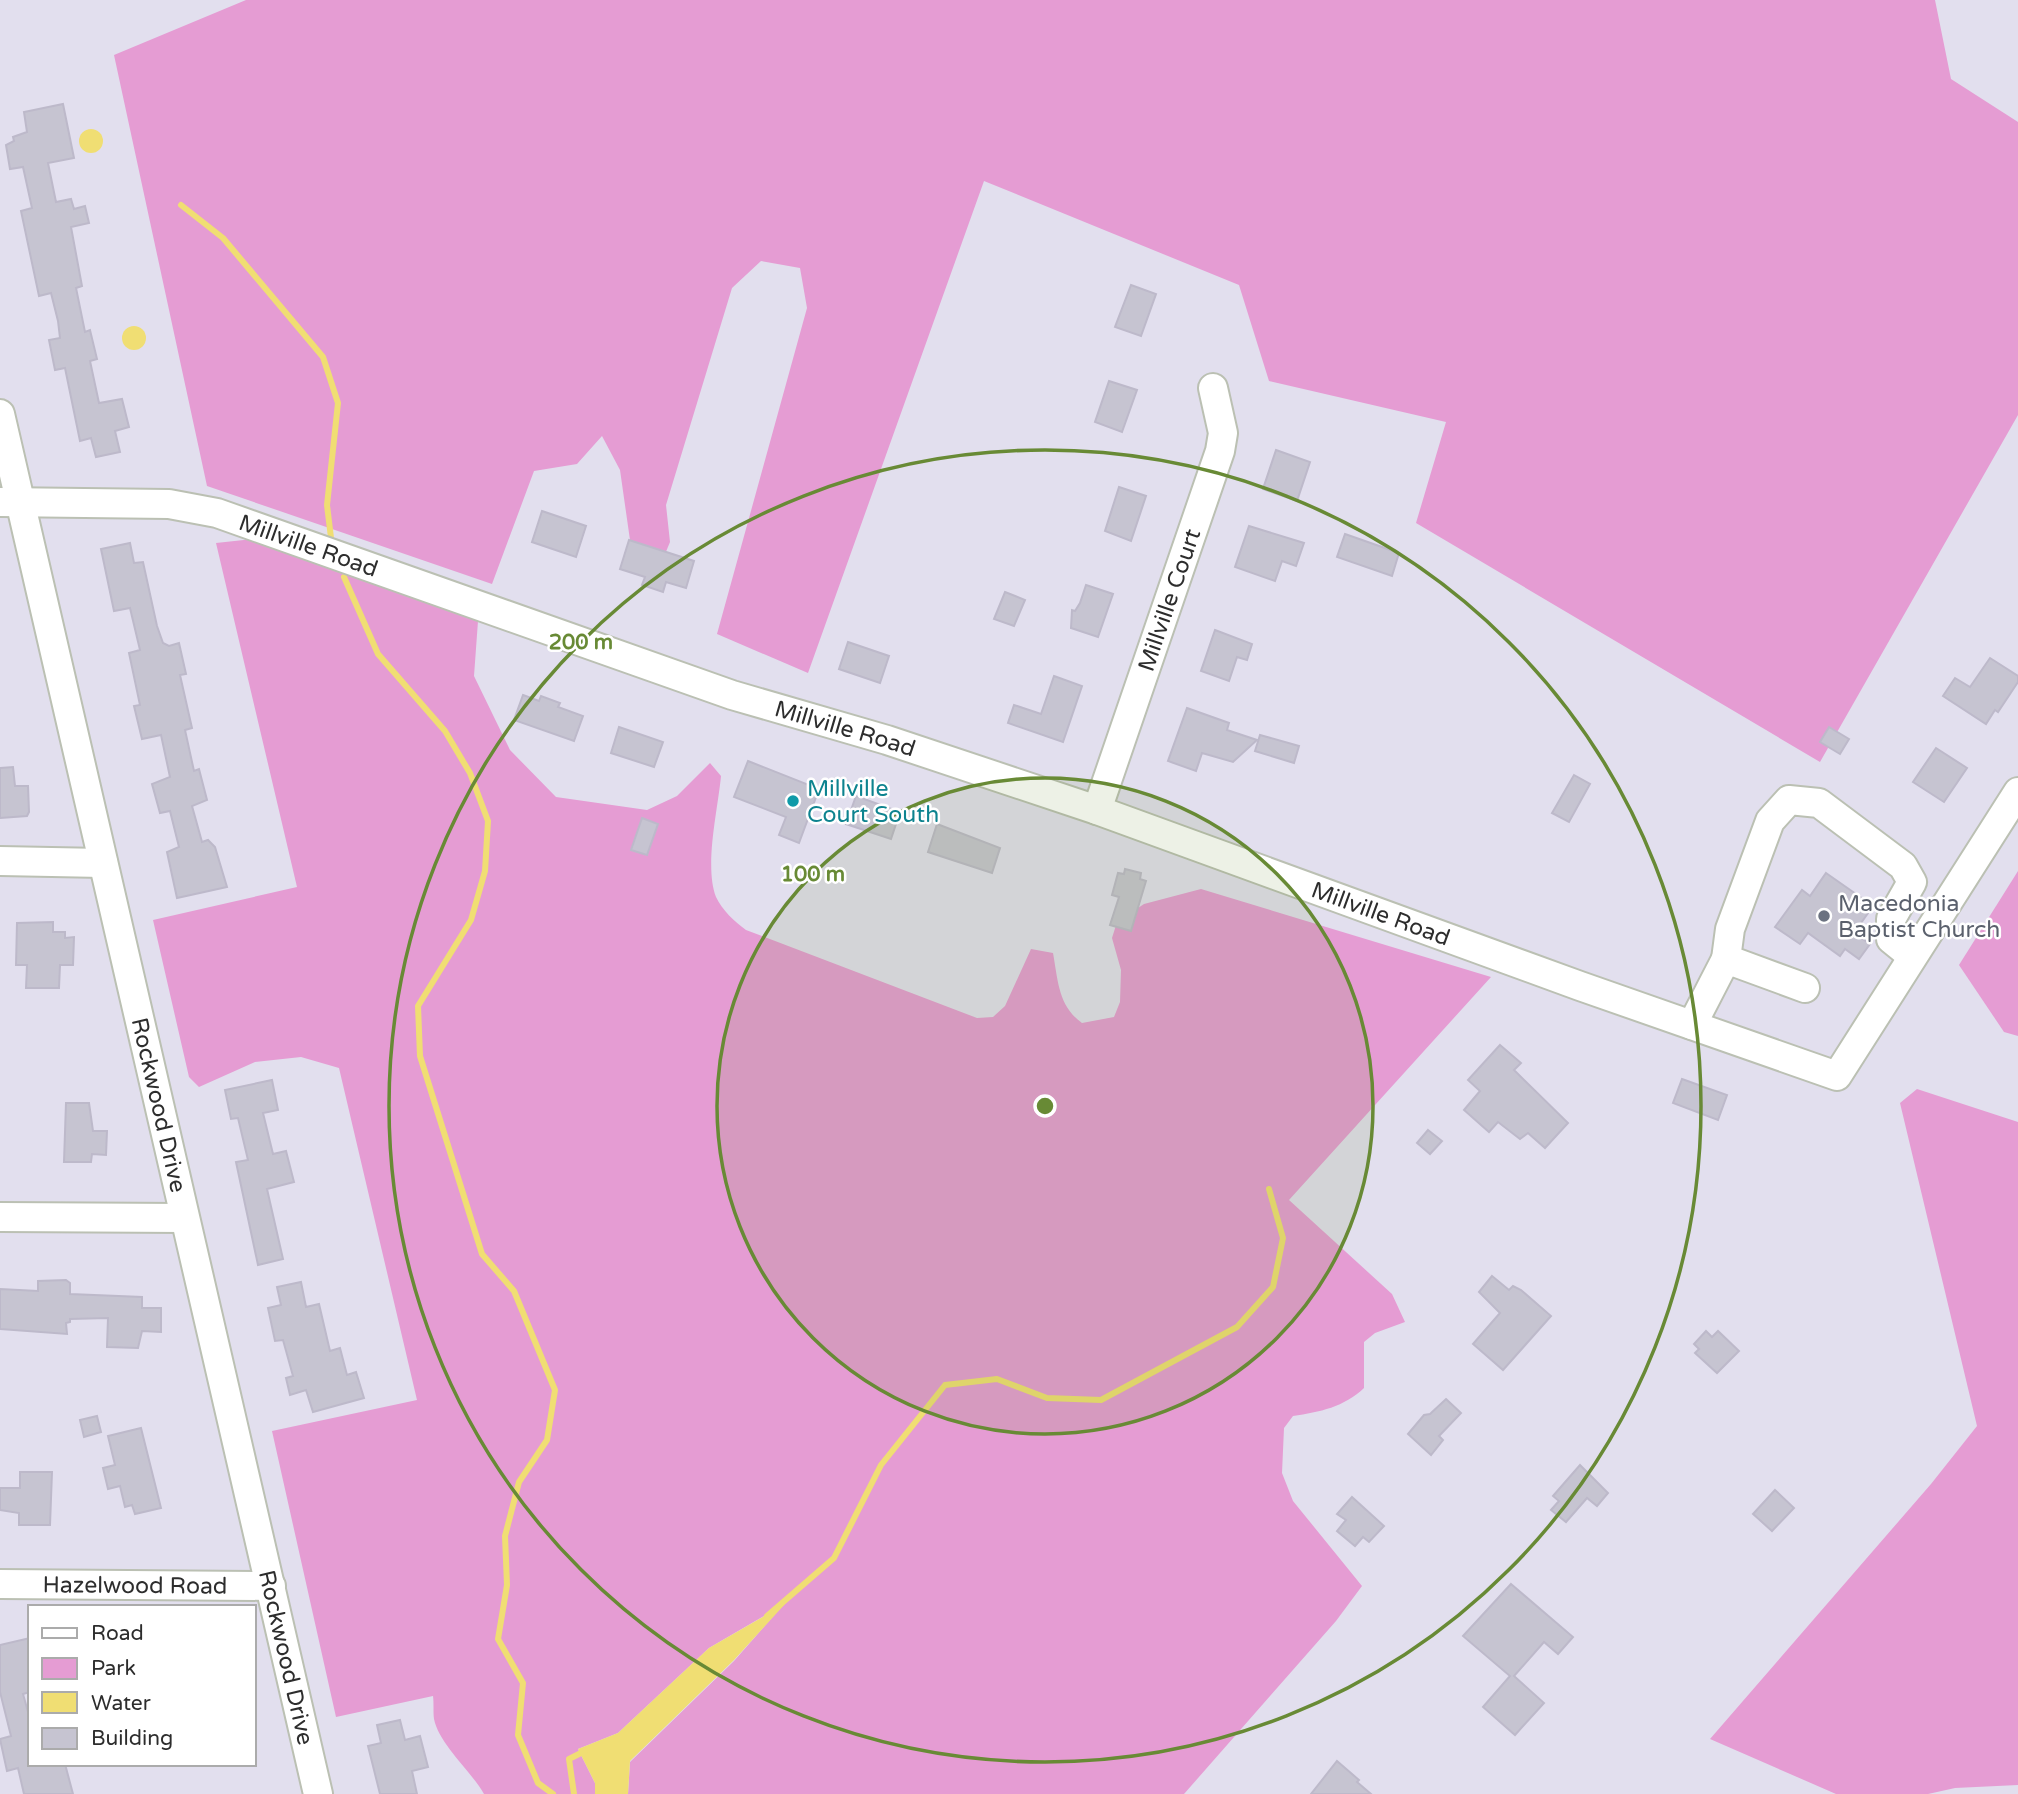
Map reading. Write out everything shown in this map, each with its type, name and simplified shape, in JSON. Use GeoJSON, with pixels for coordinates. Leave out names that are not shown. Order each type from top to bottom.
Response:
{"type":"FeatureCollection","features":[{"type":"Feature","properties":{"kind":"street","name":"Millville Court"},"geometry":{"type":"LineString","coordinates":[[1097,810],[1220,451],[1223,433],[1213,388]]}},
{"type":"Feature","properties":{"kind":"street","name":"Rockwood Drive"},"geometry":{"type":"LineString","coordinates":[[0,414],[10,502],[103,863],[318,1794]]}},
{"type":"Feature","properties":{"kind":"street","name":"Millville Road"},"geometry":{"type":"LineString","coordinates":[[10,502],[170,504],[217,513],[732,695],[887,740],[1097,810],[1837,1076],[1912,956]]}},
{"type":"Feature","properties":{"kind":"street"},"geometry":{"type":"LineString","coordinates":[[1692,1026],[1726,959],[1730,929],[1770,821],[1789,800],[1819,803],[1903,866],[1912,881],[1891,919],[1891,939],[1912,956],[2018,792]]}},
{"type":"Feature","properties":{"kind":"street"},"geometry":{"type":"LineString","coordinates":[[0,861],[103,863]]}},
{"type":"Feature","properties":{"kind":"street"},"geometry":{"type":"LineString","coordinates":[[1726,959],[1805,988]]}},
{"type":"Feature","properties":{"kind":"street"},"geometry":{"type":"LineString","coordinates":[[0,1217],[184,1218]]}},
{"type":"Feature","properties":{"kind":"street","name":"Hazelwood Road"},"geometry":{"type":"LineString","coordinates":[[0,1584],[271,1586]]}},
{"type":"Feature","properties":{"kind":"green space"},"geometry":{"type":"Polygon","coordinates":[[[246,0],[1935,0],[1951,79],[2018,122],[2018,415],[1820,762],[1416,523],[1446,422],[1269,381],[1239,285],[984,181],[808,673],[717,634],[807,308],[800,268],[761,261],[732,288],[666,505],[670,542],[656,576],[631,547],[620,470],[602,436],[577,464],[534,471],[492,584],[207,486],[114,55],[246,0]]]}},
{"type":"Feature","properties":{"kind":"green space"},"geometry":{"type":"Polygon","coordinates":[[[253,539],[478,621],[474,676],[510,750],[556,797],[647,810],[677,796],[710,763],[721,776],[713,837],[713,884],[716,897],[733,919],[746,930],[977,1018],[993,1017],[1005,1006],[1031,949],[1053,953],[1064,1000],[1068,1009],[1082,1023],[1114,1017],[1120,1002],[1121,970],[1112,938],[1117,922],[1144,904],[1201,889],[1491,977],[1289,1200],[1392,1294],[1405,1322],[1375,1333],[1364,1342],[1364,1388],[1331,1408],[1293,1416],[1284,1428],[1282,1473],[1293,1501],[1362,1586],[1336,1621],[1184,1794],[628,1794],[630,1762],[734,1661],[783,1605],[709,1648],[618,1733],[578,1749],[595,1783],[595,1794],[484,1794],[442,1738],[434,1719],[433,1696],[336,1717],[272,1431],[417,1400],[339,1068],[301,1057],[255,1062],[199,1087],[189,1077],[153,920],[297,887],[216,543],[253,539]]]}},
{"type":"Feature","properties":{"kind":"green space"},"geometry":{"type":"Polygon","coordinates":[[[2018,871],[2018,1036],[2004,1032],[1959,965],[2018,871]]]}},
{"type":"Feature","properties":{"kind":"green space"},"geometry":{"type":"Polygon","coordinates":[[[1917,1089],[2018,1122],[2018,1785],[1955,1788],[1928,1794],[1836,1794],[1710,1739],[1931,1484],[1977,1426],[1900,1103],[1917,1089]]]}},
{"type":"Feature","properties":{"kind":"water"},"geometry":{"type":"Polygon","coordinates":[[[91,129],[102,136],[103,141],[96,152],[91,153],[80,146],[79,141],[86,130],[91,129]]]}},
{"type":"Feature","properties":{"kind":"water"},"geometry":{"type":"Polygon","coordinates":[[[134,326],[145,333],[146,338],[139,349],[134,350],[123,343],[122,338],[129,327],[134,326]]]}},
{"type":"Feature","properties":{"kind":"water"},"geometry":{"type":"Polygon","coordinates":[[[785,1604],[734,1660],[630,1761],[628,1794],[595,1794],[595,1783],[578,1749],[618,1733],[709,1648],[785,1604]]]}},
{"type":"Feature","properties":{"kind":"building"},"geometry":{"type":"Polygon","coordinates":[[[63,104],[74,158],[48,163],[56,202],[71,199],[74,209],[85,206],[89,223],[71,227],[82,286],[76,288],[85,332],[90,330],[97,359],[90,361],[99,403],[122,399],[129,427],[115,431],[120,452],[96,457],[91,438],[80,441],[65,368],[55,370],[49,340],[60,338],[58,321],[51,293],[39,296],[21,211],[32,208],[23,167],[10,169],[6,145],[14,141],[13,137],[27,132],[24,112],[63,104]]]}},
{"type":"Feature","properties":{"kind":"building"},"geometry":{"type":"Polygon","coordinates":[[[1131,285],[1156,294],[1141,336],[1115,327],[1131,285]]]}},
{"type":"Feature","properties":{"kind":"building"},"geometry":{"type":"Polygon","coordinates":[[[1109,381],[1137,390],[1122,432],[1095,422],[1109,381]]]}},
{"type":"Feature","properties":{"kind":"building"},"geometry":{"type":"Polygon","coordinates":[[[1276,450],[1310,462],[1297,501],[1263,489],[1276,450]]]}},
{"type":"Feature","properties":{"kind":"building"},"geometry":{"type":"Polygon","coordinates":[[[1119,487],[1146,496],[1131,541],[1105,531],[1119,487]]]}},
{"type":"Feature","properties":{"kind":"building"},"geometry":{"type":"Polygon","coordinates":[[[542,511],[586,526],[576,557],[532,542],[542,511]]]}},
{"type":"Feature","properties":{"kind":"building"},"geometry":{"type":"Polygon","coordinates":[[[1249,526],[1304,543],[1296,566],[1282,561],[1275,581],[1235,567],[1249,526]]]}},
{"type":"Feature","properties":{"kind":"building"},"geometry":{"type":"Polygon","coordinates":[[[1345,534],[1399,553],[1392,576],[1337,557],[1345,534]]]}},
{"type":"Feature","properties":{"kind":"building"},"geometry":{"type":"Polygon","coordinates":[[[629,540],[694,561],[686,588],[666,582],[663,592],[642,585],[645,577],[620,569],[629,540]]]}},
{"type":"Feature","properties":{"kind":"building"},"geometry":{"type":"Polygon","coordinates":[[[130,543],[134,563],[143,562],[163,643],[169,646],[179,643],[186,674],[180,675],[192,728],[185,730],[194,771],[199,769],[207,800],[192,806],[202,842],[208,840],[215,847],[227,887],[177,898],[167,852],[179,847],[170,811],[160,813],[152,784],[170,777],[161,735],[142,739],[134,706],[140,705],[129,653],[140,650],[130,608],[114,611],[101,549],[130,543]]]}},
{"type":"Feature","properties":{"kind":"building"},"geometry":{"type":"Polygon","coordinates":[[[1086,585],[1113,594],[1098,637],[1071,628],[1072,610],[1075,611],[1080,603],[1086,585]]]}},
{"type":"Feature","properties":{"kind":"building"},"geometry":{"type":"Polygon","coordinates":[[[1005,592],[1025,600],[1014,626],[994,619],[1005,592]]]}},
{"type":"Feature","properties":{"kind":"building"},"geometry":{"type":"Polygon","coordinates":[[[1215,630],[1252,644],[1247,660],[1237,657],[1229,681],[1201,671],[1215,630]]]}},
{"type":"Feature","properties":{"kind":"building"},"geometry":{"type":"Polygon","coordinates":[[[848,642],[889,656],[880,683],[839,669],[848,642]]]}},
{"type":"Feature","properties":{"kind":"building"},"geometry":{"type":"Polygon","coordinates":[[[1990,658],[2018,676],[2018,682],[1998,712],[1995,710],[1986,724],[1943,696],[1955,678],[1970,687],[1990,658]]]}},
{"type":"Feature","properties":{"kind":"building"},"geometry":{"type":"Polygon","coordinates":[[[1054,676],[1082,686],[1063,742],[1008,723],[1014,705],[1041,714],[1054,676]]]}},
{"type":"Feature","properties":{"kind":"building"},"geometry":{"type":"Polygon","coordinates":[[[523,695],[539,701],[541,696],[560,703],[558,707],[583,716],[574,741],[514,720],[523,695]]]}},
{"type":"Feature","properties":{"kind":"building"},"geometry":{"type":"Polygon","coordinates":[[[1187,708],[1229,723],[1227,730],[1257,740],[1233,762],[1202,753],[1196,771],[1168,761],[1187,708]]]}},
{"type":"Feature","properties":{"kind":"building"},"geometry":{"type":"Polygon","coordinates":[[[619,727],[663,742],[654,767],[611,753],[619,727]]]}},
{"type":"Feature","properties":{"kind":"building"},"geometry":{"type":"Polygon","coordinates":[[[1829,727],[1849,739],[1840,754],[1820,742],[1829,727]]]}},
{"type":"Feature","properties":{"kind":"building"},"geometry":{"type":"Polygon","coordinates":[[[1260,735],[1299,746],[1294,763],[1255,751],[1260,735]]]}},
{"type":"Feature","properties":{"kind":"building"},"geometry":{"type":"Polygon","coordinates":[[[1936,748],[1967,768],[1944,802],[1913,782],[1936,748]]]}},
{"type":"Feature","properties":{"kind":"building","name":"Millville Court South"},"geometry":{"type":"Polygon","coordinates":[[[748,761],[819,789],[799,843],[779,835],[786,817],[734,797],[748,761]]]}},
{"type":"Feature","properties":{"kind":"building"},"geometry":{"type":"Polygon","coordinates":[[[13,767],[15,786],[28,786],[29,812],[27,816],[0,818],[0,768],[13,767]]]}},
{"type":"Feature","properties":{"kind":"building"},"geometry":{"type":"Polygon","coordinates":[[[1574,775],[1590,784],[1569,822],[1552,813],[1574,775]]]}},
{"type":"Feature","properties":{"kind":"building"},"geometry":{"type":"Polygon","coordinates":[[[856,796],[900,812],[891,839],[846,824],[856,796]]]}},
{"type":"Feature","properties":{"kind":"building"},"geometry":{"type":"Polygon","coordinates":[[[642,818],[658,824],[647,855],[631,850],[642,818]]]}},
{"type":"Feature","properties":{"kind":"building"},"geometry":{"type":"Polygon","coordinates":[[[937,824],[1000,848],[992,873],[928,852],[937,824]]]}},
{"type":"Feature","properties":{"kind":"building"},"geometry":{"type":"Polygon","coordinates":[[[1125,869],[1141,873],[1140,879],[1146,881],[1131,931],[1110,925],[1119,897],[1112,895],[1118,873],[1124,874],[1125,869]]]}},
{"type":"Feature","properties":{"kind":"building","name":"Macedonia Baptist Church"},"geometry":{"type":"Polygon","coordinates":[[[1826,873],[1873,906],[1854,933],[1870,944],[1859,959],[1845,949],[1840,956],[1808,933],[1800,944],[1775,927],[1802,890],[1810,896],[1826,873]]]}},
{"type":"Feature","properties":{"kind":"building"},"geometry":{"type":"Polygon","coordinates":[[[53,922],[53,932],[65,932],[65,938],[74,937],[73,965],[60,965],[59,988],[26,988],[27,965],[16,965],[17,923],[53,922]]]}},
{"type":"Feature","properties":{"kind":"building"},"geometry":{"type":"Polygon","coordinates":[[[1500,1045],[1521,1063],[1514,1070],[1568,1123],[1545,1148],[1528,1133],[1520,1139],[1498,1122],[1489,1132],[1464,1110],[1480,1091],[1468,1080],[1500,1045]]]}},
{"type":"Feature","properties":{"kind":"building"},"geometry":{"type":"Polygon","coordinates":[[[1682,1079],[1727,1095],[1718,1120],[1673,1103],[1682,1079]]]}},
{"type":"Feature","properties":{"kind":"building"},"geometry":{"type":"Polygon","coordinates":[[[272,1080],[278,1110],[263,1113],[273,1154],[286,1151],[294,1182],[267,1189],[283,1259],[258,1265],[236,1162],[248,1160],[238,1118],[231,1119],[225,1090],[272,1080]]]}},
{"type":"Feature","properties":{"kind":"building"},"geometry":{"type":"Polygon","coordinates":[[[66,1103],[89,1103],[93,1131],[107,1131],[106,1155],[92,1154],[91,1162],[64,1162],[66,1103]]]}},
{"type":"Feature","properties":{"kind":"building"},"geometry":{"type":"Polygon","coordinates":[[[1428,1130],[1442,1141],[1430,1154],[1417,1143],[1428,1130]]]}},
{"type":"Feature","properties":{"kind":"building"},"geometry":{"type":"Polygon","coordinates":[[[1492,1276],[1509,1290],[1513,1286],[1521,1290],[1551,1316],[1503,1370],[1473,1344],[1500,1313],[1479,1292],[1492,1276]]]}},
{"type":"Feature","properties":{"kind":"building"},"geometry":{"type":"Polygon","coordinates":[[[66,1280],[70,1283],[70,1294],[142,1297],[142,1308],[161,1308],[161,1332],[142,1331],[138,1348],[107,1347],[108,1318],[70,1319],[70,1322],[66,1323],[67,1334],[0,1329],[0,1289],[38,1291],[38,1281],[66,1280]]]}},
{"type":"Feature","properties":{"kind":"building"},"geometry":{"type":"Polygon","coordinates":[[[301,1282],[306,1307],[319,1304],[330,1351],[340,1348],[347,1375],[356,1372],[364,1398],[313,1412],[306,1390],[290,1395],[286,1378],[293,1376],[283,1340],[275,1341],[268,1308],[281,1305],[277,1287],[301,1282]]]}},
{"type":"Feature","properties":{"kind":"building"},"geometry":{"type":"Polygon","coordinates":[[[1706,1331],[1712,1337],[1718,1331],[1739,1351],[1717,1373],[1695,1353],[1699,1349],[1694,1344],[1706,1331]]]}},
{"type":"Feature","properties":{"kind":"building"},"geometry":{"type":"Polygon","coordinates":[[[1446,1399],[1461,1413],[1439,1436],[1443,1440],[1431,1455],[1408,1434],[1424,1415],[1430,1414],[1446,1399]]]}},
{"type":"Feature","properties":{"kind":"building"},"geometry":{"type":"Polygon","coordinates":[[[97,1416],[101,1432],[84,1437],[80,1420],[97,1416]]]}},
{"type":"Feature","properties":{"kind":"building"},"geometry":{"type":"Polygon","coordinates":[[[141,1428],[161,1508],[135,1514],[132,1505],[125,1507],[120,1486],[108,1489],[103,1468],[115,1465],[108,1436],[141,1428]]]}},
{"type":"Feature","properties":{"kind":"building"},"geometry":{"type":"Polygon","coordinates":[[[1580,1465],[1608,1493],[1597,1506],[1587,1498],[1566,1522],[1551,1510],[1559,1501],[1553,1496],[1580,1465]]]}},
{"type":"Feature","properties":{"kind":"building"},"geometry":{"type":"Polygon","coordinates":[[[20,1472],[52,1472],[50,1525],[19,1525],[19,1513],[0,1510],[0,1488],[20,1488],[20,1472]]]}},
{"type":"Feature","properties":{"kind":"building"},"geometry":{"type":"Polygon","coordinates":[[[1775,1490],[1794,1508],[1772,1531],[1753,1514],[1775,1490]]]}},
{"type":"Feature","properties":{"kind":"building"},"geometry":{"type":"Polygon","coordinates":[[[1352,1497],[1384,1526],[1369,1542],[1363,1537],[1355,1546],[1337,1531],[1346,1520],[1337,1514],[1352,1497]]]}},
{"type":"Feature","properties":{"kind":"building"},"geometry":{"type":"Polygon","coordinates":[[[1511,1584],[1573,1637],[1558,1654],[1544,1642],[1514,1676],[1544,1703],[1515,1735],[1483,1707],[1510,1676],[1463,1636],[1511,1584]]]}},
{"type":"Feature","properties":{"kind":"building"},"geometry":{"type":"Polygon","coordinates":[[[28,1638],[28,1693],[23,1694],[28,1712],[28,1766],[66,1766],[73,1794],[24,1794],[18,1768],[7,1771],[0,1739],[11,1736],[0,1692],[0,1645],[28,1638]]]}},
{"type":"Feature","properties":{"kind":"building"},"geometry":{"type":"Polygon","coordinates":[[[400,1720],[405,1740],[420,1736],[428,1767],[412,1771],[417,1794],[380,1794],[368,1746],[381,1743],[377,1725],[400,1720]]]}},
{"type":"Feature","properties":{"kind":"building"},"geometry":{"type":"Polygon","coordinates":[[[1337,1761],[1359,1780],[1357,1782],[1371,1794],[1311,1794],[1337,1761]]]}},
{"type":"Feature","properties":{"kind":"waterway"},"geometry":{"type":"LineString","coordinates":[[181,205],[223,238],[323,357],[338,403],[327,505],[332,546]]}},
{"type":"Feature","properties":{"kind":"waterway"},"geometry":{"type":"LineString","coordinates":[[344,577],[378,654],[445,731],[470,773],[488,821],[485,871],[471,920],[418,1006],[420,1056],[482,1254],[514,1291],[555,1390],[547,1440],[519,1482],[505,1536],[507,1585],[498,1639],[523,1683],[518,1735],[538,1783],[553,1794]]}},
{"type":"Feature","properties":{"kind":"waterway"},"geometry":{"type":"LineString","coordinates":[[767,1616],[834,1558],[881,1465],[945,1385],[997,1379],[1047,1398],[1101,1400],[1237,1327],[1273,1287],[1283,1238],[1269,1189]]}},
{"type":"Feature","properties":{"kind":"waterway"},"geometry":{"type":"LineString","coordinates":[[574,1794],[569,1759],[585,1751]]}},
{"type":"Feature","properties":{"kind":"place","name":"Millville Court South"},"geometry":{"type":"Point","coordinates":[793,801]}},
{"type":"Feature","properties":{"kind":"place","name":"Macedonia Baptist Church"},"geometry":{"type":"Point","coordinates":[1824,916]}}]}
